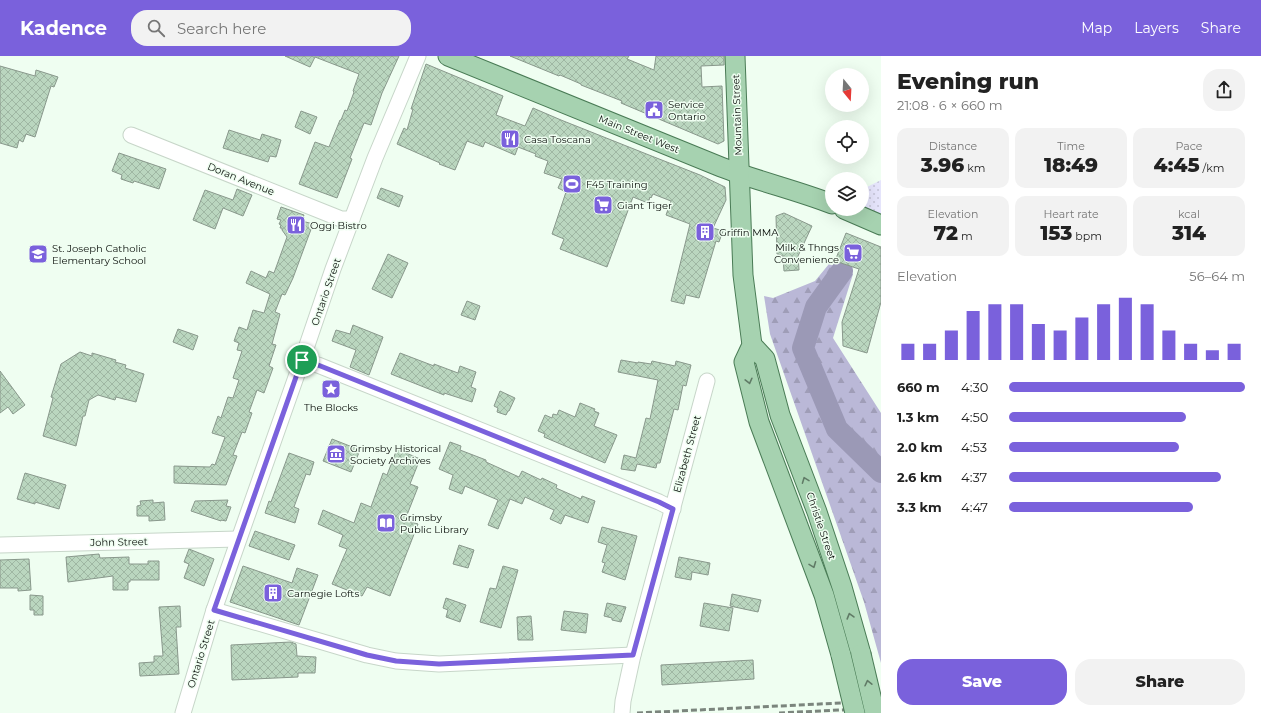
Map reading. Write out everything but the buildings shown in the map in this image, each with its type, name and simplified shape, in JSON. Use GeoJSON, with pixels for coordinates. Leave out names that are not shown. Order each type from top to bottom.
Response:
{"type":"FeatureCollection","features":[{"type":"Feature","properties":{"kind":"main road","name":"Main Street West"},"geometry":{"type":"LineString","coordinates":[[448,56],[740,174],[825,201]]}},
{"type":"Feature","properties":{"kind":"main road","name":"Mountain Street"},"geometry":{"type":"LineString","coordinates":[[736,56],[740,174]]}},
{"type":"Feature","properties":{"kind":"main road"},"geometry":{"type":"LineString","coordinates":[[740,174],[743,275],[752,345]]}},
{"type":"Feature","properties":{"kind":"main road"},"geometry":{"type":"LineString","coordinates":[[860,216],[881,225]]}},
{"type":"Feature","properties":{"kind":"main road","name":"Christie Street"},"geometry":{"type":"LineString","coordinates":[[855,713],[824,595],[759,422],[744,362],[752,345],[765,359],[780,416],[817,512],[842,587],[861,654],[875,713]]}},
{"type":"Feature","properties":{"kind":"street","name":"Ontario Street"},"geometry":{"type":"LineString","coordinates":[[183,713],[214,610],[333,268],[375,158],[418,56]]}},
{"type":"Feature","properties":{"kind":"street","name":"Doran Avenue"},"geometry":{"type":"LineString","coordinates":[[131,135],[341,219],[352,220]]}},
{"type":"Feature","properties":{"kind":"street"},"geometry":{"type":"LineString","coordinates":[[302,360],[318,365],[659,502],[673,509]]}},
{"type":"Feature","properties":{"kind":"street","name":"Elizabeth Street"},"geometry":{"type":"LineString","coordinates":[[622,713],[623,701],[633,655],[706,381]]}},
{"type":"Feature","properties":{"kind":"street","name":"John Street"},"geometry":{"type":"LineString","coordinates":[[0,545],[238,539]]}},
{"type":"Feature","properties":{"kind":"street"},"geometry":{"type":"LineString","coordinates":[[214,610],[367,655],[396,661],[458,664],[633,655]]}},
{"type":"Feature","properties":{"kind":"shaded area"},"geometry":{"type":"Polygon","coordinates":[[[881,180],[881,215],[869,211],[869,186],[881,180]]]}},
{"type":"Feature","properties":{"kind":"green space"},"geometry":{"type":"Polygon","coordinates":[[[829,264],[853,274],[833,338],[881,413],[881,663],[864,602],[770,334],[764,296],[773,298],[815,281],[829,264]]]}},
{"type":"Feature","properties":{"kind":"waterway"},"geometry":{"type":"LineString","coordinates":[[842,271],[816,307],[803,348],[837,429],[881,472]]}},
{"type":"Feature","properties":{"kind":"railway"},"geometry":{"type":"LineString","coordinates":[[637,713],[881,701]]}},
{"type":"Feature","properties":{"kind":"railway"},"geometry":{"type":"LineString","coordinates":[[779,713],[881,708]]}},
{"type":"Feature","properties":{"kind":"place","name":"Service Ontario"},"geometry":{"type":"Point","coordinates":[654,110]}},
{"type":"Feature","properties":{"kind":"place","name":"Casa Toscana"},"geometry":{"type":"Point","coordinates":[510,139]}},
{"type":"Feature","properties":{"kind":"place","name":"F45 Training"},"geometry":{"type":"Point","coordinates":[572,184]}},
{"type":"Feature","properties":{"kind":"place","name":"Giant Tiger"},"geometry":{"type":"Point","coordinates":[603,205]}},
{"type":"Feature","properties":{"kind":"place","name":"Oggi Bistro"},"geometry":{"type":"Point","coordinates":[296,225]}},
{"type":"Feature","properties":{"kind":"place","name":"Griffin MMA"},"geometry":{"type":"Point","coordinates":[705,232]}},
{"type":"Feature","properties":{"kind":"place","name":"Milk & Thngs Convenience"},"geometry":{"type":"Point","coordinates":[853,253]}},
{"type":"Feature","properties":{"kind":"place","name":"St. Joseph Catholic Elementary School"},"geometry":{"type":"Point","coordinates":[38,254]}},
{"type":"Feature","properties":{"kind":"place","name":"The Blocks"},"geometry":{"type":"Point","coordinates":[331,389]}},
{"type":"Feature","properties":{"kind":"place","name":"Grimsby Historical Society Archives"},"geometry":{"type":"Point","coordinates":[336,454]}},
{"type":"Feature","properties":{"kind":"place","name":"Grimsby Public Library"},"geometry":{"type":"Point","coordinates":[386,523]}},
{"type":"Feature","properties":{"kind":"place","name":"Carnegie Lofts"},"geometry":{"type":"Point","coordinates":[273,593]}},
{"type":"Feature","properties":{"kind":"route"},"geometry":{"type":"LineString","coordinates":[[302,360],[318,365],[659,502],[673,509],[633,655],[464,664],[396,661],[367,655],[214,610],[302,360]]}}]}
